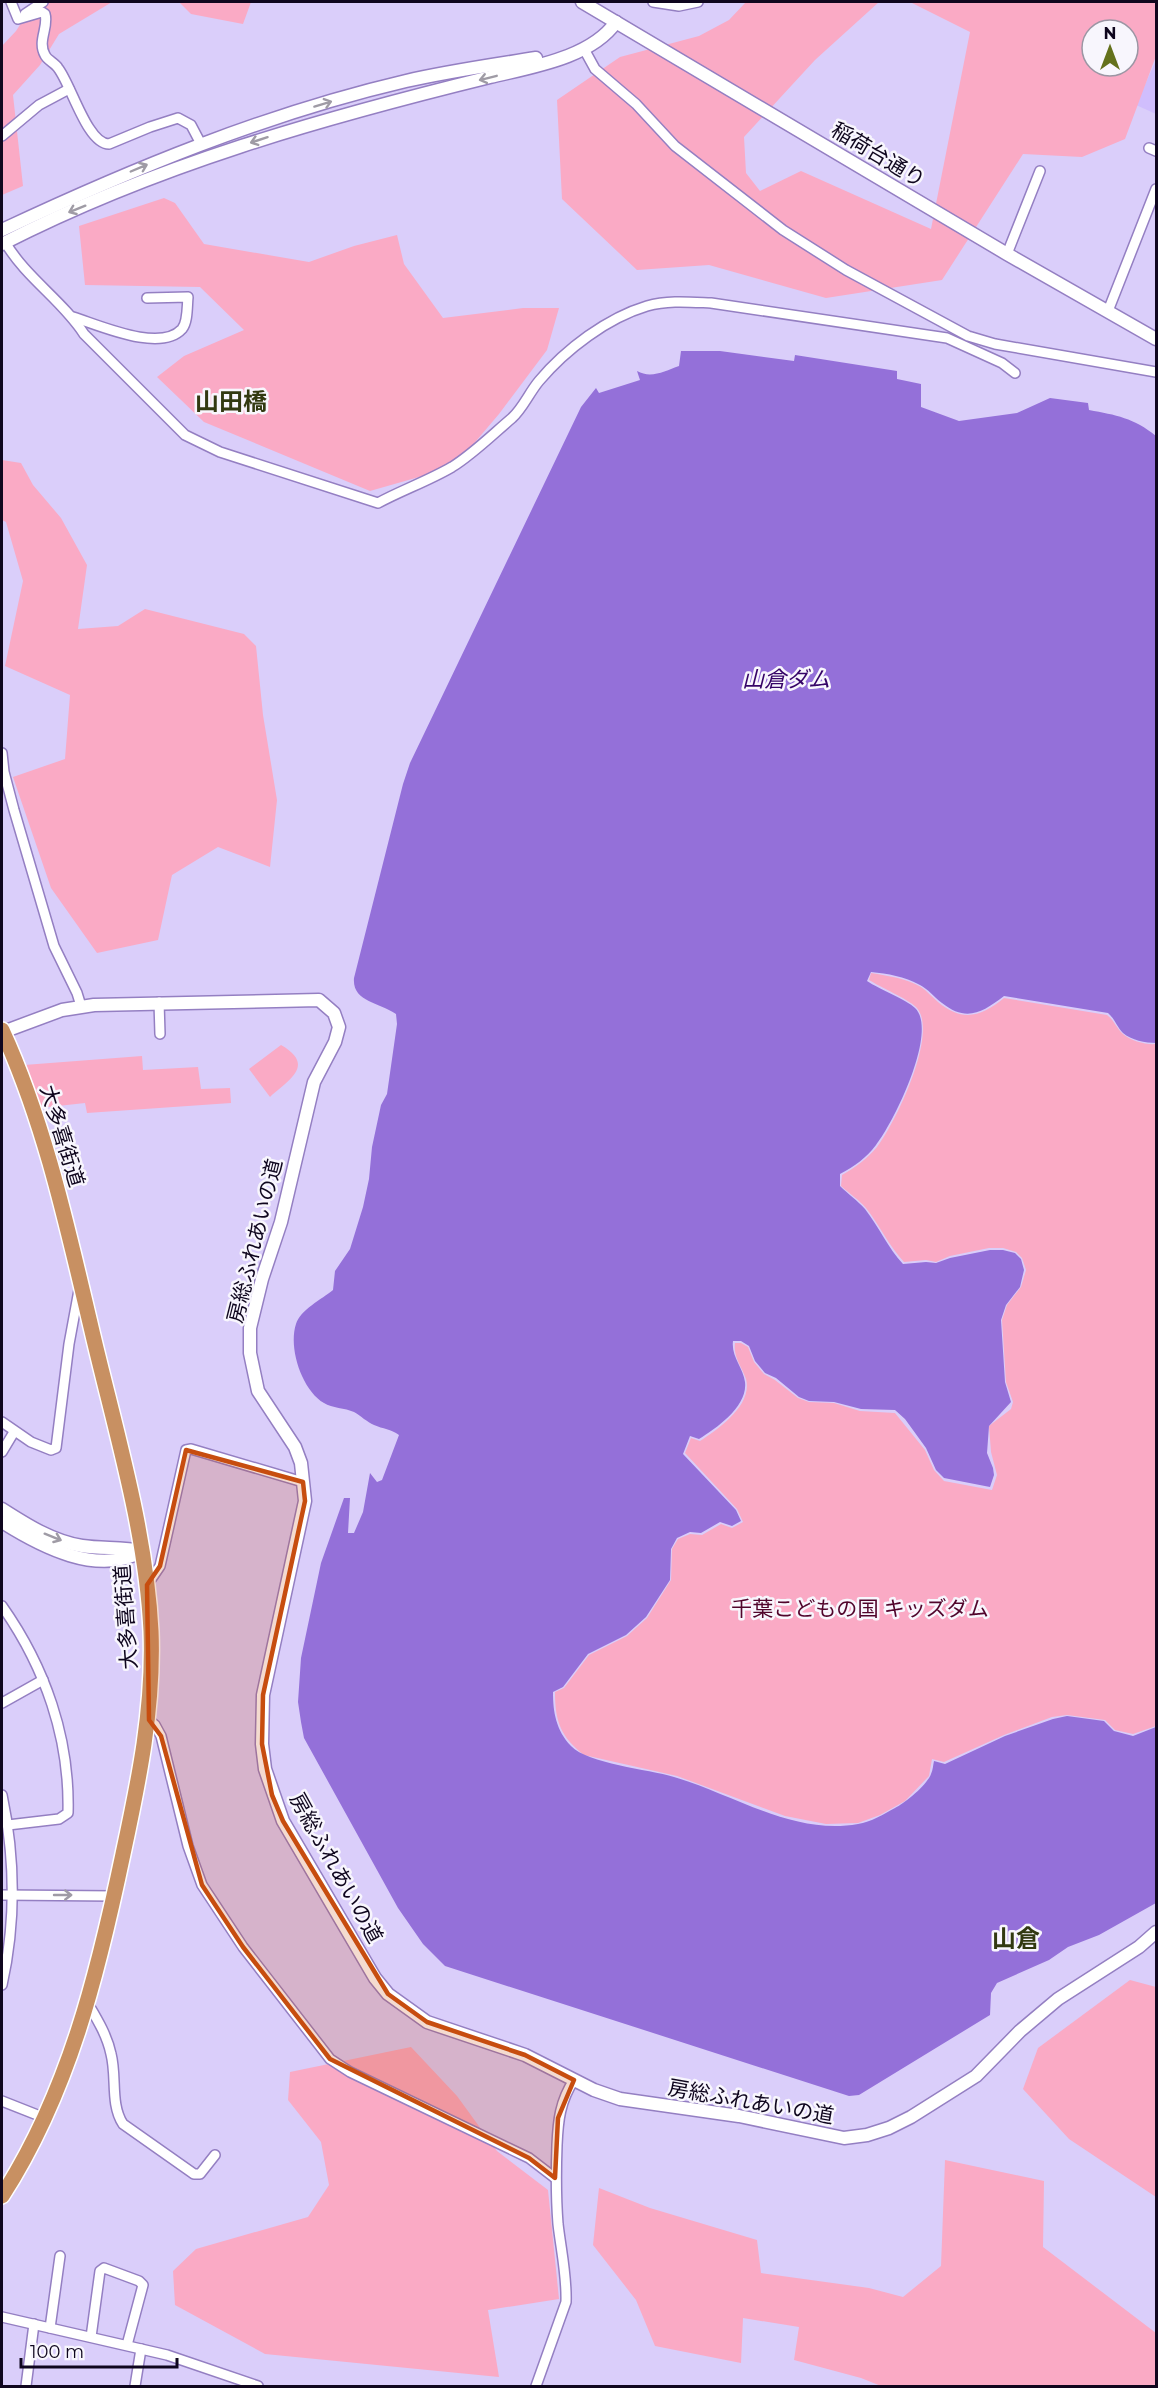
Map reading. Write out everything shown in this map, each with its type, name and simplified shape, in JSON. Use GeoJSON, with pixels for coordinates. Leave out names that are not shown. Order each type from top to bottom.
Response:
{"type":"FeatureCollection","features":[{"type":"Feature","properties":{"kind":"highway","name":"大多喜街道"},"geometry":{"type":"LineString","coordinates":[[2,1031],[26,1087],[43,1137],[80,1282],[142,1551],[151,1632],[148,1720],[141,1768],[114,1896],[87,2002],[68,2064],[45,2118],[24,2160],[2,2196]]}},
{"type":"Feature","properties":{"kind":"street"},"geometry":{"type":"LineString","coordinates":[[10,2],[18,19]]}},
{"type":"Feature","properties":{"kind":"street"},"geometry":{"type":"LineString","coordinates":[[18,19],[44,2]]}},
{"type":"Feature","properties":{"kind":"street","name":"稲荷台通り"},"geometry":{"type":"LineString","coordinates":[[582,2],[1007,254],[1156,339]]}},
{"type":"Feature","properties":{"kind":"street"},"geometry":{"type":"LineString","coordinates":[[654,2],[679,6],[698,2]]}},
{"type":"Feature","properties":{"kind":"street"},"geometry":{"type":"LineString","coordinates":[[18,19],[42,12],[45,14],[47,22],[42,36],[45,55],[58,68],[94,135],[104,144],[116,142],[178,118],[191,125],[201,144]]}},
{"type":"Feature","properties":{"kind":"street"},"geometry":{"type":"LineString","coordinates":[[3,238],[163,174],[281,133],[376,105],[541,64],[584,49],[600,41],[616,22]]}},
{"type":"Feature","properties":{"kind":"street"},"geometry":{"type":"LineString","coordinates":[[3,238],[139,168],[276,118],[405,81],[584,49]]}},
{"type":"Feature","properties":{"kind":"street"},"geometry":{"type":"LineString","coordinates":[[584,49],[595,69],[636,104],[675,146],[783,230],[846,270],[968,336],[995,344],[1156,372]]}},
{"type":"Feature","properties":{"kind":"street"},"geometry":{"type":"LineString","coordinates":[[2,135],[39,105],[69,89]]}},
{"type":"Feature","properties":{"kind":"street"},"geometry":{"type":"LineString","coordinates":[[276,118],[281,133]]}},
{"type":"Feature","properties":{"kind":"street"},"geometry":{"type":"LineString","coordinates":[[1007,254],[1040,171]]}},
{"type":"Feature","properties":{"kind":"street"},"geometry":{"type":"LineString","coordinates":[[1108,311],[1156,189]]}},
{"type":"Feature","properties":{"kind":"street"},"geometry":{"type":"LineString","coordinates":[[3,238],[24,269],[73,317],[84,334],[185,435],[220,452],[378,503],[452,466],[515,416],[538,382],[558,361],[612,322],[648,306],[677,301],[711,303],[947,338],[1002,363],[1015,373]]}},
{"type":"Feature","properties":{"kind":"street"},"geometry":{"type":"LineString","coordinates":[[73,317],[149,339],[165,338],[181,330],[185,324],[188,297],[147,298]]}},
{"type":"Feature","properties":{"kind":"street"},"geometry":{"type":"LineString","coordinates":[[2,753],[6,797],[54,946],[81,1006]]}},
{"type":"Feature","properties":{"kind":"street","name":"房総ふれあいの道"},"geometry":{"type":"LineString","coordinates":[[2,1031],[81,1006],[159,1002],[319,1000],[334,1013],[339,1027],[335,1042],[314,1082],[281,1222],[259,1289],[250,1328],[250,1353],[258,1391],[295,1447],[301,1463],[305,1501],[263,1695],[261,1718],[265,1769],[283,1821],[375,1978],[388,1994],[427,2022],[525,2055],[574,2080],[620,2099],[739,2116],[844,2138],[867,2135],[889,2128],[911,2117],[976,2076],[1020,2031],[1058,1999],[1139,1947],[1156,1932]]}},
{"type":"Feature","properties":{"kind":"street"},"geometry":{"type":"LineString","coordinates":[[159,1002],[160,1034]]}},
{"type":"Feature","properties":{"kind":"street"},"geometry":{"type":"LineString","coordinates":[[2,1422],[31,1442],[51,1450],[56,1448],[69,1344],[80,1282]]}},
{"type":"Feature","properties":{"kind":"street"},"geometry":{"type":"LineString","coordinates":[[2,1452],[14,1432]]}},
{"type":"Feature","properties":{"kind":"street"},"geometry":{"type":"LineString","coordinates":[[147,1585],[160,1566],[186,1450],[190,1449],[303,1482]]}},
{"type":"Feature","properties":{"kind":"street"},"geometry":{"type":"LineString","coordinates":[[2,1509],[36,1530],[64,1542],[91,1547],[142,1551]]}},
{"type":"Feature","properties":{"kind":"street"},"geometry":{"type":"LineString","coordinates":[[2,1522],[45,1546],[70,1555],[115,1560],[128,1559],[142,1551]]}},
{"type":"Feature","properties":{"kind":"street"},"geometry":{"type":"LineString","coordinates":[[2,1606],[21,1634],[43,1680],[64,1745],[68,1787],[68,1813],[59,1819],[8,1825]]}},
{"type":"Feature","properties":{"kind":"street"},"geometry":{"type":"LineString","coordinates":[[2,1703],[43,1680]]}},
{"type":"Feature","properties":{"kind":"street"},"geometry":{"type":"LineString","coordinates":[[148,1720],[155,1725],[161,1736],[188,1846],[202,1885],[243,1947],[330,2059],[350,2072],[530,2158],[555,2178]]}},
{"type":"Feature","properties":{"kind":"street"},"geometry":{"type":"LineString","coordinates":[[2,1795],[8,1825],[13,1895],[2,1985]]}},
{"type":"Feature","properties":{"kind":"street"},"geometry":{"type":"LineString","coordinates":[[2,1895],[114,1896]]}},
{"type":"Feature","properties":{"kind":"street"},"geometry":{"type":"LineString","coordinates":[[87,2002],[104,2031],[111,2053],[116,2114],[123,2124],[194,2174],[200,2174],[214,2155]]}},
{"type":"Feature","properties":{"kind":"street"},"geometry":{"type":"LineString","coordinates":[[536,2386],[566,2302],[555,2178],[558,2118],[567,2091],[574,2080]]}},
{"type":"Feature","properties":{"kind":"street"},"geometry":{"type":"LineString","coordinates":[[2,2101],[45,2118]]}},
{"type":"Feature","properties":{"kind":"street"},"geometry":{"type":"LineString","coordinates":[[50,2328],[60,2256]]}},
{"type":"Feature","properties":{"kind":"street"},"geometry":{"type":"LineString","coordinates":[[91,2337],[100,2271],[104,2268],[143,2284],[127,2346]]}},
{"type":"Feature","properties":{"kind":"street"},"geometry":{"type":"LineString","coordinates":[[2,2317],[167,2355],[245,2385],[258,2386]]}},
{"type":"Feature","properties":{"kind":"street"},"geometry":{"type":"LineString","coordinates":[[26,2386],[34,2324]]}},
{"type":"Feature","properties":{"kind":"street"},"geometry":{"type":"LineString","coordinates":[[135,2386],[141,2349]]}},
{"type":"Feature","properties":{"kind":"highlighted area"},"geometry":{"type":"Polygon","coordinates":[[[186,1450],[303,1482],[305,1501],[263,1695],[262,1744],[272,1795],[283,1821],[388,1994],[427,2022],[525,2055],[574,2080],[558,2118],[555,2178],[529,2158],[330,2059],[243,1947],[202,1885],[161,1736],[149,1720],[147,1585],[160,1566],[186,1450]]]}},
{"type":"Feature","properties":{"kind":"shaded area"},"geometry":{"type":"Polygon","coordinates":[[[1156,60],[1156,114],[1136,105],[1156,60]]]}},
{"type":"Feature","properties":{"kind":"green space"},"geometry":{"type":"Polygon","coordinates":[[[35,2],[112,2],[59,34],[40,65],[13,95],[23,186],[2,195],[2,46],[16,31],[35,2]]]}},
{"type":"Feature","properties":{"kind":"green space"},"geometry":{"type":"Polygon","coordinates":[[[179,2],[251,2],[243,24],[191,14],[179,2]]]}},
{"type":"Feature","properties":{"kind":"green space"},"geometry":{"type":"Polygon","coordinates":[[[746,2],[879,2],[815,60],[744,137],[746,173],[760,191],[801,171],[931,229],[970,32],[910,2],[1156,2],[1156,56],[1125,139],[1082,157],[1023,154],[942,280],[826,298],[709,265],[637,270],[562,199],[557,100],[620,57],[699,36],[729,20],[746,2]]]}},
{"type":"Feature","properties":{"kind":"green space"},"geometry":{"type":"Polygon","coordinates":[[[164,198],[175,203],[204,244],[309,262],[354,246],[397,235],[404,264],[443,318],[523,308],[559,308],[547,350],[499,414],[454,467],[370,491],[204,422],[157,377],[184,356],[244,330],[200,287],[85,285],[79,226],[164,198]]]}},
{"type":"Feature","properties":{"kind":"green space"},"geometry":{"type":"Polygon","coordinates":[[[2,460],[21,463],[33,485],[61,518],[87,565],[78,629],[118,626],[145,609],[244,634],[256,646],[263,715],[277,800],[270,867],[218,847],[172,875],[158,940],[97,953],[51,888],[13,777],[65,759],[70,695],[5,666],[23,581],[6,522],[2,520],[2,460]]]}},
{"type":"Feature","properties":{"kind":"green space","name":"千葉こどもの国 キッズダム"},"geometry":{"type":"Polygon","coordinates":[[[871,973],[909,981],[923,989],[947,1009],[964,1015],[980,1013],[1004,998],[1107,1015],[1126,1036],[1139,1042],[1156,1044],[1156,1726],[1133,1734],[1115,1730],[1105,1720],[1067,1715],[1052,1717],[1004,1735],[944,1762],[932,1759],[929,1776],[905,1801],[880,1815],[858,1823],[826,1824],[785,1816],[677,1776],[584,1755],[570,1742],[561,1728],[556,1712],[555,1692],[564,1688],[589,1655],[627,1636],[647,1618],[671,1580],[672,1549],[678,1539],[690,1534],[702,1535],[721,1524],[732,1528],[743,1522],[737,1509],[685,1453],[691,1438],[700,1441],[716,1430],[739,1407],[744,1398],[747,1389],[746,1379],[737,1357],[735,1343],[748,1347],[754,1362],[764,1374],[798,1398],[809,1402],[834,1403],[860,1411],[895,1413],[925,1450],[934,1470],[944,1481],[992,1490],[997,1475],[991,1452],[989,1426],[1011,1409],[1013,1402],[1006,1382],[1002,1320],[1007,1305],[1021,1287],[1026,1270],[1022,1258],[1016,1252],[1003,1248],[989,1248],[950,1256],[936,1262],[926,1260],[904,1262],[866,1208],[841,1186],[842,1175],[861,1163],[877,1147],[894,1119],[912,1077],[923,1036],[922,1019],[916,1007],[869,980],[871,973]]]}},
{"type":"Feature","properties":{"kind":"green space"},"geometry":{"type":"Polygon","coordinates":[[[281,1045],[297,1059],[298,1066],[291,1078],[270,1097],[249,1069],[281,1045]]]}},
{"type":"Feature","properties":{"kind":"green space"},"geometry":{"type":"Polygon","coordinates":[[[142,1056],[143,1070],[198,1067],[201,1089],[230,1088],[231,1103],[87,1113],[85,1103],[40,1108],[24,1065],[142,1056]]]}},
{"type":"Feature","properties":{"kind":"green space"},"geometry":{"type":"Polygon","coordinates":[[[1130,1980],[1156,1987],[1156,2197],[1069,2139],[1023,2089],[1038,2048],[1130,1980]]]}},
{"type":"Feature","properties":{"kind":"green space"},"geometry":{"type":"Polygon","coordinates":[[[411,2047],[457,2096],[497,2151],[548,2190],[559,2299],[488,2310],[499,2377],[265,2354],[175,2305],[173,2271],[196,2249],[308,2217],[329,2185],[321,2142],[288,2100],[290,2072],[411,2047]]]}},
{"type":"Feature","properties":{"kind":"green space"},"geometry":{"type":"Polygon","coordinates":[[[945,2160],[1044,2181],[1043,2247],[1156,2333],[1156,2386],[881,2386],[861,2378],[794,2360],[799,2327],[743,2318],[741,2363],[655,2346],[636,2300],[593,2245],[599,2188],[650,2208],[757,2240],[761,2273],[869,2288],[903,2297],[941,2266],[945,2160]]]}},
{"type":"Feature","properties":{"kind":"water","name":"山倉ダム"},"geometry":{"type":"Polygon","coordinates":[[[681,351],[720,351],[794,361],[795,355],[897,371],[897,379],[921,384],[921,407],[959,421],[1017,413],[1050,398],[1088,403],[1089,410],[1132,421],[1156,436],[1156,1043],[1139,1041],[1126,1035],[1108,1013],[1004,996],[981,1011],[966,1014],[951,1009],[923,987],[902,977],[871,972],[867,981],[915,1008],[921,1020],[921,1036],[918,1056],[911,1077],[893,1118],[868,1154],[840,1174],[840,1186],[865,1209],[903,1264],[936,1263],[990,1250],[1003,1250],[1015,1253],[1021,1259],[1024,1270],[1020,1287],[1006,1305],[1001,1320],[1005,1382],[1011,1402],[989,1426],[987,1453],[994,1475],[990,1487],[944,1478],[936,1470],[926,1448],[905,1419],[895,1410],[861,1409],[834,1402],[809,1401],[799,1397],[776,1378],[765,1373],[755,1361],[749,1346],[741,1341],[733,1341],[734,1352],[745,1382],[742,1399],[737,1408],[714,1429],[699,1439],[690,1436],[683,1454],[736,1510],[741,1521],[732,1526],[720,1522],[701,1533],[690,1532],[677,1538],[671,1549],[670,1580],[646,1617],[626,1635],[588,1654],[563,1687],[553,1692],[559,1727],[566,1740],[579,1752],[604,1762],[696,1784],[787,1819],[834,1826],[868,1822],[899,1806],[929,1778],[934,1761],[945,1764],[1005,1736],[1053,1719],[1067,1716],[1104,1721],[1114,1731],[1133,1736],[1156,1727],[1156,1903],[1099,1935],[1068,1947],[1049,1960],[997,1983],[991,1993],[990,2015],[859,2095],[849,2096],[445,1966],[423,1944],[398,1908],[304,1738],[298,1702],[301,1658],[321,1563],[344,1498],[350,1498],[348,1533],[354,1533],[363,1512],[370,1473],[377,1482],[382,1480],[399,1435],[371,1424],[354,1412],[327,1405],[316,1397],[303,1379],[299,1368],[294,1334],[298,1319],[302,1314],[333,1290],[335,1271],[350,1249],[363,1207],[381,1105],[387,1094],[397,1024],[396,1014],[362,997],[357,992],[354,978],[403,784],[410,763],[581,407],[596,388],[599,393],[640,380],[637,371],[653,374],[679,366],[681,351]]]}},
{"type":"Feature","properties":{"kind":"district","name":"山田橋"},"geometry":{"type":"Point","coordinates":[231,402]}},
{"type":"Feature","properties":{"kind":"district","name":"山倉"},"geometry":{"type":"Point","coordinates":[1016,1939]}}]}
